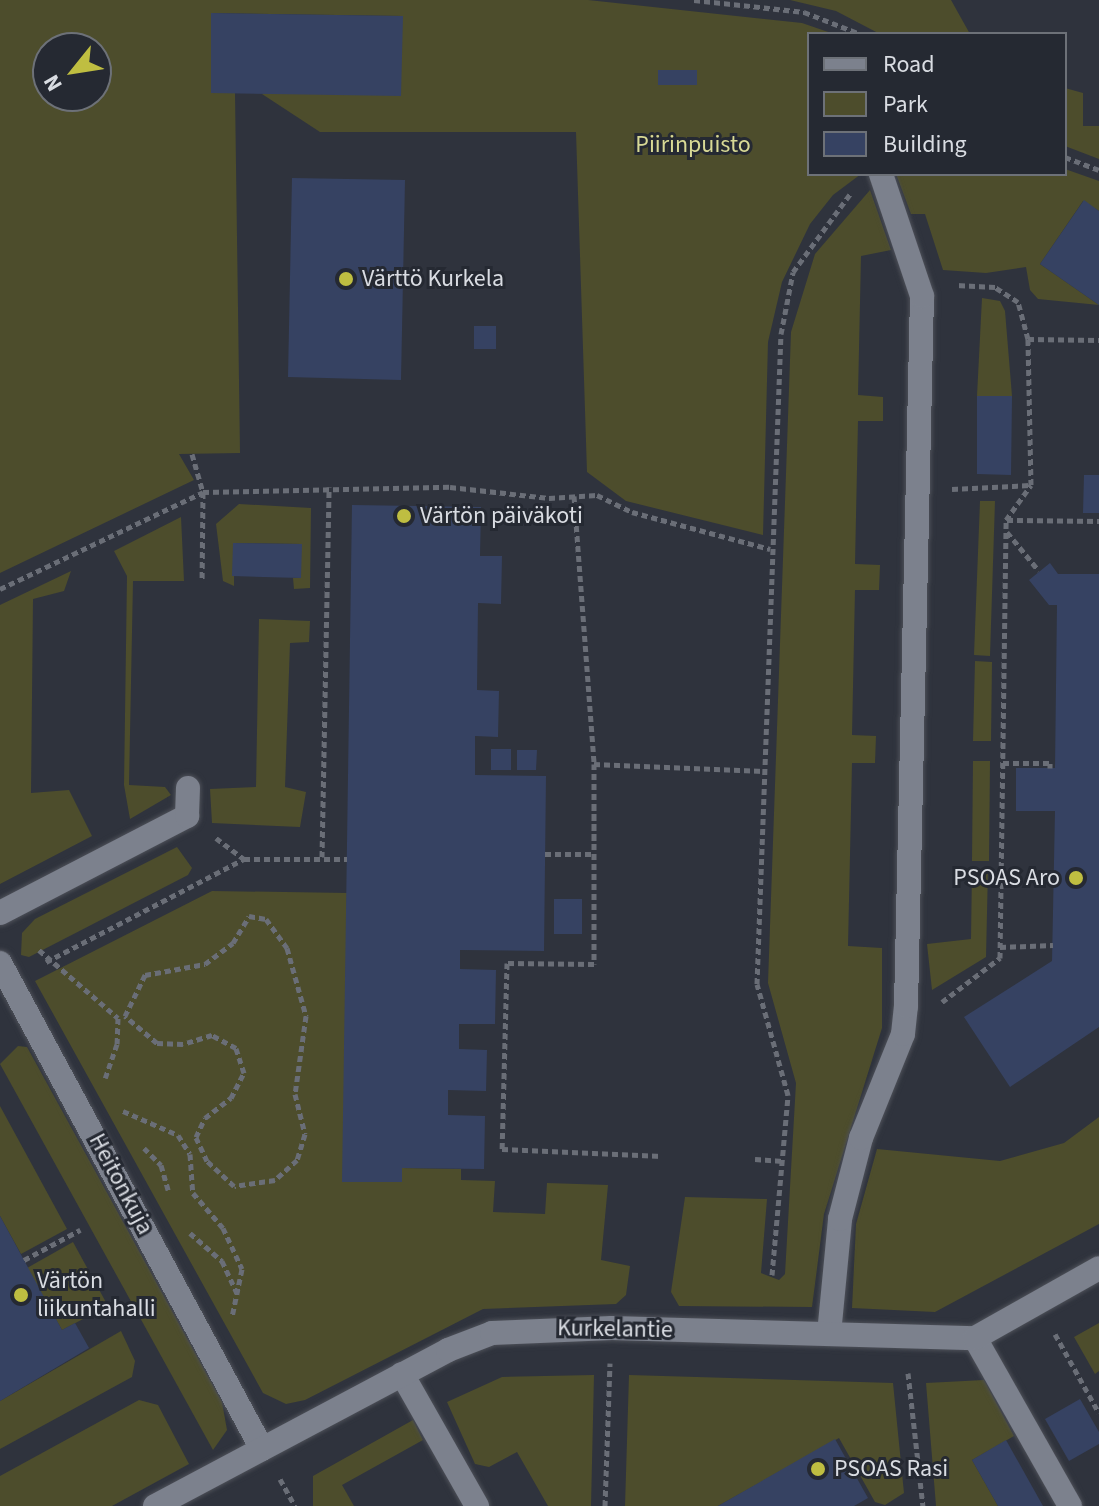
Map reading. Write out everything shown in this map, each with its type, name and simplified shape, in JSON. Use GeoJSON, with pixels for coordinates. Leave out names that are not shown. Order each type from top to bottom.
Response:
{"type":"FeatureCollection","features":[{"type":"Feature","properties":{"kind":"street"},"geometry":{"type":"LineString","coordinates":[[829,1334],[840,1219],[861,1138],[903,1034],[906,1006],[918,284],[882,176]]}},
{"type":"Feature","properties":{"kind":"street"},"geometry":{"type":"LineString","coordinates":[[2,912],[187,816],[188,788]]}},
{"type":"Feature","properties":{"kind":"street","name":"Heitonkuja"},"geometry":{"type":"LineString","coordinates":[[5,971],[262,1449]]}},
{"type":"Feature","properties":{"kind":"street"},"geometry":{"type":"LineString","coordinates":[[1070,1506],[975,1338],[1099,1268]]}},
{"type":"Feature","properties":{"kind":"street","name":"Kurkelantie"},"geometry":{"type":"LineString","coordinates":[[155,1506],[402,1374],[492,1333],[612,1328],[975,1338]]}},
{"type":"Feature","properties":{"kind":"street"},"geometry":{"type":"LineString","coordinates":[[402,1374],[477,1506]]}},
{"type":"Feature","properties":{"kind":"path"},"geometry":{"type":"LineString","coordinates":[[694,0],[804,12],[855,32]]}},
{"type":"Feature","properties":{"kind":"path"},"geometry":{"type":"LineString","coordinates":[[1067,158],[1099,170]]}},
{"type":"Feature","properties":{"kind":"path"},"geometry":{"type":"LineString","coordinates":[[772,1275],[788,1095],[757,984],[770,549],[781,334],[793,272],[856,187]]}},
{"type":"Feature","properties":{"kind":"path"},"geometry":{"type":"LineString","coordinates":[[906,1006],[937,1005],[1000,958],[1006,520],[1031,485],[1028,339],[1018,302],[1007,291],[918,284]]}},
{"type":"Feature","properties":{"kind":"path"},"geometry":{"type":"LineString","coordinates":[[1028,339],[1099,340]]}},
{"type":"Feature","properties":{"kind":"path"},"geometry":{"type":"LineString","coordinates":[[192,454],[203,492],[202,581]]}},
{"type":"Feature","properties":{"kind":"path"},"geometry":{"type":"LineString","coordinates":[[916,491],[1031,485]]}},
{"type":"Feature","properties":{"kind":"path"},"geometry":{"type":"LineString","coordinates":[[322,857],[329,487]]}},
{"type":"Feature","properties":{"kind":"path"},"geometry":{"type":"LineString","coordinates":[[0,589],[203,492],[394,487],[583,495],[770,549]]}},
{"type":"Feature","properties":{"kind":"path"},"geometry":{"type":"LineString","coordinates":[[574,496],[594,764],[594,964],[507,963],[502,1149],[662,1156]]}},
{"type":"Feature","properties":{"kind":"path"},"geometry":{"type":"LineString","coordinates":[[1006,520],[1099,521]]}},
{"type":"Feature","properties":{"kind":"path"},"geometry":{"type":"LineString","coordinates":[[1007,531],[1039,571]]}},
{"type":"Feature","properties":{"kind":"path"},"geometry":{"type":"LineString","coordinates":[[1003,763],[1050,763],[1050,768]]}},
{"type":"Feature","properties":{"kind":"path"},"geometry":{"type":"LineString","coordinates":[[594,764],[764,771]]}},
{"type":"Feature","properties":{"kind":"path"},"geometry":{"type":"LineString","coordinates":[[545,854],[594,854]]}},
{"type":"Feature","properties":{"kind":"path"},"geometry":{"type":"LineString","coordinates":[[5,971],[48,960],[244,859],[347,859]]}},
{"type":"Feature","properties":{"kind":"path"},"geometry":{"type":"LineString","coordinates":[[2,912],[48,960],[121,1017],[157,1043],[183,1044],[212,1035],[236,1048],[244,1073],[231,1098],[205,1118],[196,1137],[199,1150],[234,1186],[275,1180],[297,1160],[305,1134],[295,1094],[306,1016],[287,948],[266,919],[249,916],[233,943],[205,964],[145,975],[121,1017],[117,1044],[101,1086]]}},
{"type":"Feature","properties":{"kind":"path"},"geometry":{"type":"LineString","coordinates":[[1000,947],[1053,945]]}},
{"type":"Feature","properties":{"kind":"path"},"geometry":{"type":"LineString","coordinates":[[117,1103],[178,1135],[190,1154],[193,1193],[223,1228],[242,1269],[215,1358]]}},
{"type":"Feature","properties":{"kind":"path"},"geometry":{"type":"LineString","coordinates":[[190,1154],[199,1150]]}},
{"type":"Feature","properties":{"kind":"path"},"geometry":{"type":"LineString","coordinates":[[755,1159],[783,1161]]}},
{"type":"Feature","properties":{"kind":"path"},"geometry":{"type":"LineString","coordinates":[[24,1260],[80,1230]]}},
{"type":"Feature","properties":{"kind":"path"},"geometry":{"type":"LineString","coordinates":[[990,1365],[1065,1326]]}},
{"type":"Feature","properties":{"kind":"path"},"geometry":{"type":"LineString","coordinates":[[605,1506],[612,1328]]}},
{"type":"Feature","properties":{"kind":"path"},"geometry":{"type":"LineString","coordinates":[[1054,1333],[1099,1413]]}},
{"type":"Feature","properties":{"kind":"path"},"geometry":{"type":"LineString","coordinates":[[906,1337],[923,1506]]}},
{"type":"Feature","properties":{"kind":"path"},"geometry":{"type":"LineString","coordinates":[[597,1360],[626,1360]]}},
{"type":"Feature","properties":{"kind":"path"},"geometry":{"type":"LineString","coordinates":[[892,1371],[921,1371]]}},
{"type":"Feature","properties":{"kind":"path"},"geometry":{"type":"LineString","coordinates":[[268,1485],[294,1471]]}},
{"type":"Feature","properties":{"kind":"green space","name":"Piirinpuisto"},"geometry":{"type":"Polygon","coordinates":[[[0,0],[588,0],[802,23],[828,32],[807,32],[807,176],[858,176],[833,195],[810,224],[782,282],[768,342],[763,535],[626,501],[587,472],[576,132],[320,132],[262,94],[402,16],[212,13],[211,92],[235,93],[240,453],[179,454],[194,480],[0,573],[0,0]]]}},
{"type":"Feature","properties":{"kind":"green space"},"geometry":{"type":"Polygon","coordinates":[[[790,0],[951,0],[969,32],[876,32],[836,11],[790,0]]]}},
{"type":"Feature","properties":{"kind":"green space"},"geometry":{"type":"Polygon","coordinates":[[[1067,89],[1083,93],[1083,126],[1099,126],[1099,159],[1067,147],[1067,89]]]}},
{"type":"Feature","properties":{"kind":"green space"},"geometry":{"type":"Polygon","coordinates":[[[1067,170],[1099,181],[1099,211],[1083,201],[1040,264],[1099,305],[1038,299],[1030,290],[1026,267],[986,273],[943,270],[925,214],[911,214],[897,176],[1067,176],[1067,170]]]}},
{"type":"Feature","properties":{"kind":"green space"},"geometry":{"type":"Polygon","coordinates":[[[870,190],[891,250],[861,256],[858,395],[883,397],[883,421],[858,421],[855,564],[880,565],[879,590],[855,590],[852,735],[876,736],[875,763],[852,763],[848,946],[882,948],[882,1028],[824,1214],[812,1307],[679,1306],[671,1292],[685,1197],[767,1199],[761,1273],[779,1280],[785,1274],[796,1083],[768,983],[791,332],[815,254],[870,190]]]}},
{"type":"Feature","properties":{"kind":"green space"},"geometry":{"type":"Polygon","coordinates":[[[982,298],[1000,301],[1005,311],[1012,396],[977,396],[982,298]]]}},
{"type":"Feature","properties":{"kind":"green space"},"geometry":{"type":"Polygon","coordinates":[[[980,501],[995,501],[990,656],[974,655],[980,501]]]}},
{"type":"Feature","properties":{"kind":"green space"},"geometry":{"type":"Polygon","coordinates":[[[239,504],[311,508],[310,588],[294,589],[293,578],[301,578],[301,544],[234,543],[234,586],[223,581],[216,524],[239,504]]]}},
{"type":"Feature","properties":{"kind":"green space"},"geometry":{"type":"Polygon","coordinates":[[[181,517],[184,581],[133,581],[129,785],[165,787],[171,795],[130,819],[124,785],[127,576],[114,551],[181,517]]]}},
{"type":"Feature","properties":{"kind":"green space"},"geometry":{"type":"Polygon","coordinates":[[[71,571],[64,591],[33,599],[31,793],[69,790],[92,836],[0,884],[0,605],[71,571]]]}},
{"type":"Feature","properties":{"kind":"green space"},"geometry":{"type":"Polygon","coordinates":[[[259,619],[310,621],[309,642],[290,643],[285,787],[306,792],[300,827],[212,823],[210,789],[256,787],[259,619]]]}},
{"type":"Feature","properties":{"kind":"green space"},"geometry":{"type":"Polygon","coordinates":[[[975,661],[992,662],[991,741],[973,741],[975,661]]]}},
{"type":"Feature","properties":{"kind":"green space"},"geometry":{"type":"Polygon","coordinates":[[[973,761],[990,761],[989,861],[972,861],[973,761]]]}},
{"type":"Feature","properties":{"kind":"green space"},"geometry":{"type":"Polygon","coordinates":[[[177,847],[192,868],[188,875],[29,957],[21,955],[22,933],[35,919],[177,847]]]}},
{"type":"Feature","properties":{"kind":"green space"},"geometry":{"type":"Polygon","coordinates":[[[972,869],[988,869],[986,957],[932,990],[927,944],[971,939],[972,869]]]}},
{"type":"Feature","properties":{"kind":"green space"},"geometry":{"type":"Polygon","coordinates":[[[212,891],[347,893],[343,1181],[401,1182],[402,1168],[461,1169],[461,1180],[495,1181],[493,1212],[545,1214],[547,1183],[608,1185],[601,1260],[630,1266],[626,1295],[616,1304],[483,1309],[305,1400],[286,1404],[263,1393],[35,981],[212,891]]]}},
{"type":"Feature","properties":{"kind":"green space"},"geometry":{"type":"Polygon","coordinates":[[[18,1046],[27,1047],[222,1402],[227,1430],[213,1450],[0,1064],[18,1046]]]}},
{"type":"Feature","properties":{"kind":"green space"},"geometry":{"type":"Polygon","coordinates":[[[0,1106],[67,1229],[21,1254],[0,1216],[0,1106]]]}},
{"type":"Feature","properties":{"kind":"green space"},"geometry":{"type":"Polygon","coordinates":[[[1099,1117],[1099,1224],[935,1312],[852,1308],[856,1224],[877,1149],[1000,1161],[1064,1143],[1099,1117]]]}},
{"type":"Feature","properties":{"kind":"green space"},"geometry":{"type":"Polygon","coordinates":[[[73,1242],[108,1306],[62,1330],[27,1268],[73,1242]]]}},
{"type":"Feature","properties":{"kind":"green space"},"geometry":{"type":"Polygon","coordinates":[[[1099,1323],[1099,1371],[1095,1374],[1074,1337],[1099,1323]]]}},
{"type":"Feature","properties":{"kind":"green space"},"geometry":{"type":"Polygon","coordinates":[[[121,1331],[135,1361],[132,1377],[0,1449],[0,1401],[121,1331]]]}},
{"type":"Feature","properties":{"kind":"green space"},"geometry":{"type":"Polygon","coordinates":[[[594,1375],[591,1506],[548,1506],[517,1452],[489,1467],[475,1464],[447,1402],[502,1377],[594,1375]]]}},
{"type":"Feature","properties":{"kind":"green space"},"geometry":{"type":"Polygon","coordinates":[[[629,1375],[893,1383],[904,1493],[885,1505],[875,1502],[839,1438],[718,1506],[625,1506],[629,1375]]]}},
{"type":"Feature","properties":{"kind":"green space"},"geometry":{"type":"Polygon","coordinates":[[[984,1380],[1014,1436],[972,1460],[998,1506],[936,1506],[926,1383],[984,1380]]]}},
{"type":"Feature","properties":{"kind":"green space"},"geometry":{"type":"Polygon","coordinates":[[[139,1400],[158,1405],[189,1464],[112,1506],[0,1506],[0,1476],[139,1400]]]}},
{"type":"Feature","properties":{"kind":"green space"},"geometry":{"type":"Polygon","coordinates":[[[413,1420],[423,1440],[342,1485],[354,1506],[313,1506],[313,1476],[413,1420]]]}},
{"type":"Feature","properties":{"kind":"building"},"geometry":{"type":"Polygon","coordinates":[[[211,13],[403,16],[401,96],[211,93],[211,13]]]}},
{"type":"Feature","properties":{"kind":"building"},"geometry":{"type":"Polygon","coordinates":[[[658,70],[697,70],[697,85],[658,85],[658,70]]]}},
{"type":"Feature","properties":{"kind":"building","name":"Värttö Kurkela"},"geometry":{"type":"Polygon","coordinates":[[[292,178],[405,180],[401,380],[288,377],[292,178]]]}},
{"type":"Feature","properties":{"kind":"building"},"geometry":{"type":"Polygon","coordinates":[[[1084,200],[1099,211],[1099,305],[1040,264],[1084,200]]]}},
{"type":"Feature","properties":{"kind":"building"},"geometry":{"type":"Polygon","coordinates":[[[474,326],[496,326],[496,349],[474,349],[474,326]]]}},
{"type":"Feature","properties":{"kind":"building"},"geometry":{"type":"Polygon","coordinates":[[[977,396],[1012,396],[1011,475],[977,474],[977,396]]]}},
{"type":"Feature","properties":{"kind":"building"},"geometry":{"type":"Polygon","coordinates":[[[1084,475],[1099,475],[1099,513],[1083,513],[1084,475]]]}},
{"type":"Feature","properties":{"kind":"building"},"geometry":{"type":"Polygon","coordinates":[[[352,505],[481,507],[480,556],[502,556],[501,604],[478,603],[477,690],[499,691],[498,737],[475,736],[475,775],[546,776],[544,951],[460,950],[460,969],[496,970],[495,1024],[459,1024],[459,1049],[487,1050],[486,1091],[448,1090],[448,1115],[485,1116],[484,1169],[402,1168],[402,1182],[342,1182],[352,505]]]}},
{"type":"Feature","properties":{"kind":"building"},"geometry":{"type":"Polygon","coordinates":[[[233,543],[302,544],[301,578],[232,576],[233,543]]]}},
{"type":"Feature","properties":{"kind":"building","name":"PSOAS Aro"},"geometry":{"type":"Polygon","coordinates":[[[1050,563],[1058,574],[1099,574],[1099,1027],[1010,1087],[964,1017],[1052,961],[1055,811],[1016,811],[1016,768],[1055,768],[1057,605],[1049,605],[1029,580],[1050,563]]]}},
{"type":"Feature","properties":{"kind":"building"},"geometry":{"type":"Polygon","coordinates":[[[491,749],[511,749],[511,770],[491,770],[491,749]]]}},
{"type":"Feature","properties":{"kind":"building"},"geometry":{"type":"Polygon","coordinates":[[[517,750],[537,750],[536,770],[517,770],[517,750]]]}},
{"type":"Feature","properties":{"kind":"building"},"geometry":{"type":"Polygon","coordinates":[[[554,899],[582,899],[582,934],[554,934],[554,899]]]}},
{"type":"Feature","properties":{"kind":"building","name":"Värtön liikuntahalli"},"geometry":{"type":"Polygon","coordinates":[[[0,1216],[62,1330],[75,1323],[89,1348],[0,1401],[0,1216]]]}},
{"type":"Feature","properties":{"kind":"building"},"geometry":{"type":"Polygon","coordinates":[[[1080,1399],[1099,1432],[1099,1444],[1069,1461],[1045,1419],[1080,1399]]]}},
{"type":"Feature","properties":{"kind":"building","name":"PSOAS Rasi"},"geometry":{"type":"Polygon","coordinates":[[[835,1439],[868,1498],[854,1506],[718,1506],[835,1439]]]}},
{"type":"Feature","properties":{"kind":"building"},"geometry":{"type":"Polygon","coordinates":[[[1006,1440],[1043,1506],[998,1506],[972,1460],[1006,1440]]]}},
{"type":"Feature","properties":{"kind":"place","name":"Värttö Kurkela"},"geometry":{"type":"Point","coordinates":[346,279]}},
{"type":"Feature","properties":{"kind":"place","name":"Värtön päiväkoti"},"geometry":{"type":"Point","coordinates":[404,516]}},
{"type":"Feature","properties":{"kind":"place","name":"PSOAS Aro"},"geometry":{"type":"Point","coordinates":[1076,878]}},
{"type":"Feature","properties":{"kind":"place","name":"Värtön liikuntahalli"},"geometry":{"type":"Point","coordinates":[21,1295]}},
{"type":"Feature","properties":{"kind":"place","name":"PSOAS Rasi"},"geometry":{"type":"Point","coordinates":[818,1469]}}]}
